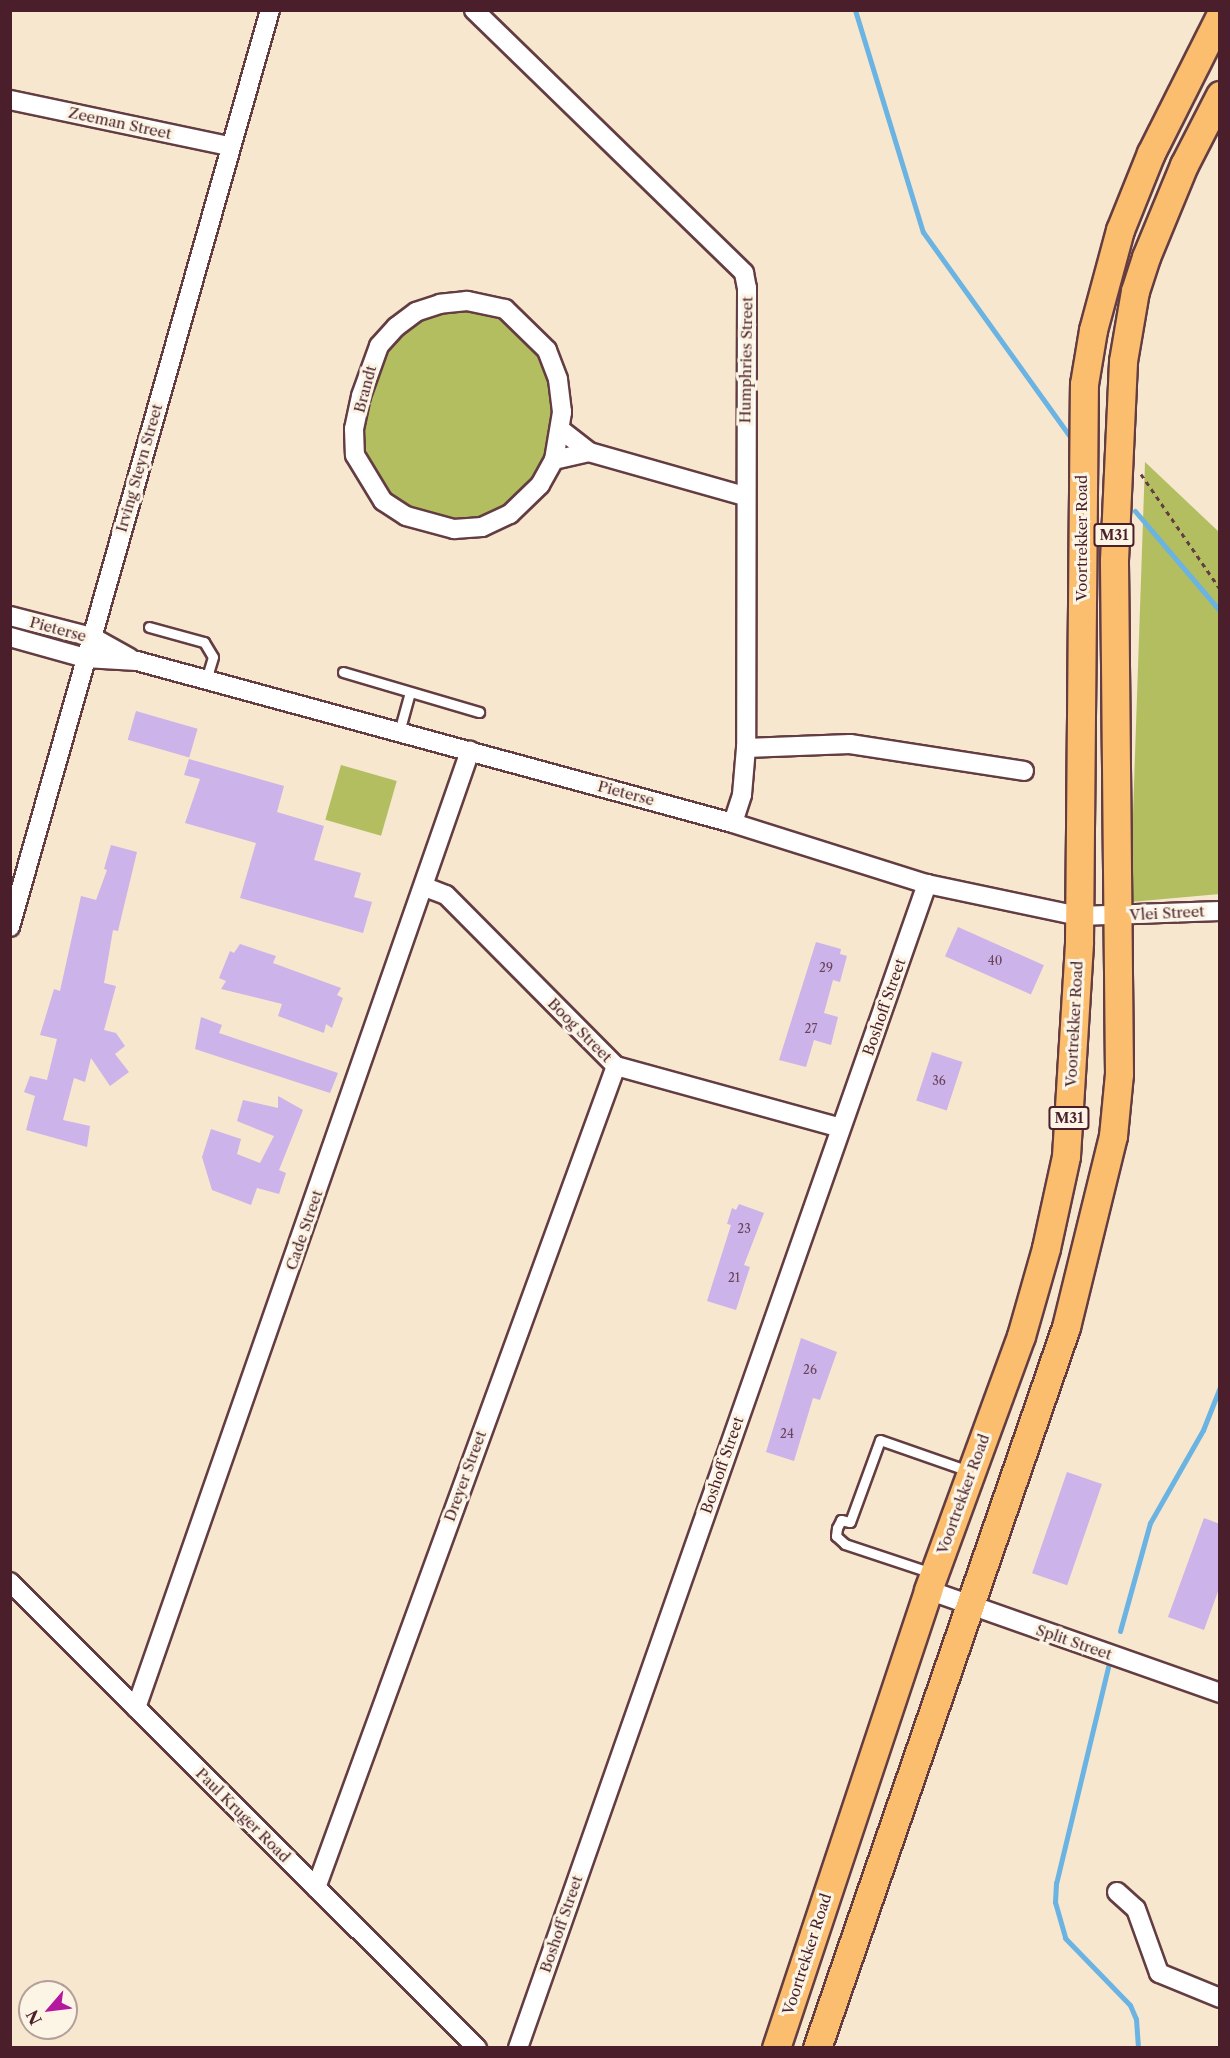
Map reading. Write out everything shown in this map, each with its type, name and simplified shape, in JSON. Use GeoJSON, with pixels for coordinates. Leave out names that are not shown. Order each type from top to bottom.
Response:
{"type":"FeatureCollection","features":[{"type":"Feature","properties":{"kind":"main road","name":"Voortrekker Road"},"geometry":{"type":"LineString","coordinates":[[776,2048],[931,1582],[1021,1336],[1046,1248],[1066,1156],[1079,916],[1083,384],[1093,330],[1120,230],[1151,153],[1220,16]]}},
{"type":"Feature","properties":{"kind":"main road","name":"M31"},"geometry":{"type":"LineString","coordinates":[[817,2048],[1066,1327],[1101,1194],[1113,1136],[1119,1074],[1115,916],[1114,560],[1122,361],[1135,291],[1146,257],[1184,165],[1220,95]]}},
{"type":"Feature","properties":{"kind":"street","name":"Irving Steyn Street"},"geometry":{"type":"LineString","coordinates":[[10,927],[229,146],[270,10]]}},
{"type":"Feature","properties":{"kind":"street","name":"Humphries Street"},"geometry":{"type":"LineString","coordinates":[[474,10],[744,273],[747,288],[744,496],[746,748],[742,795],[733,823]]}},
{"type":"Feature","properties":{"kind":"street","name":"Zeeman Street"},"geometry":{"type":"LineString","coordinates":[[10,100],[229,146]]}},
{"type":"Feature","properties":{"kind":"street","name":"Brandt"},"geometry":{"type":"LineString","coordinates":[[467,301],[505,309],[547,350],[558,380],[560,429],[554,460],[540,485],[510,514],[482,527],[454,529],[429,524],[406,516],[383,501],[367,480],[356,455],[354,429],[361,396],[380,346],[396,327],[416,312],[467,301]]}},
{"type":"Feature","properties":{"kind":"street"},"geometry":{"type":"LineString","coordinates":[[560,429],[589,452],[744,496]]}},
{"type":"Feature","properties":{"kind":"street"},"geometry":{"type":"LineString","coordinates":[[554,460],[589,452]]}},
{"type":"Feature","properties":{"kind":"street","name":"Pieterse"},"geometry":{"type":"LineString","coordinates":[[10,615],[92,637],[137,661]]}},
{"type":"Feature","properties":{"kind":"street","name":"Pieterse"},"geometry":{"type":"LineString","coordinates":[[10,637],[86,658],[137,661],[733,823],[927,884],[1079,916],[1115,916]]}},
{"type":"Feature","properties":{"kind":"street"},"geometry":{"type":"LineString","coordinates":[[746,748],[850,744],[1024,771]]}},
{"type":"Feature","properties":{"kind":"street","name":"Cade Street"},"geometry":{"type":"LineString","coordinates":[[136,1708],[425,887],[470,751]]}},
{"type":"Feature","properties":{"kind":"street","name":"Boshoff Street"},"geometry":{"type":"LineString","coordinates":[[518,2048],[927,884]]}},
{"type":"Feature","properties":{"kind":"street","name":"Boog Street"},"geometry":{"type":"LineString","coordinates":[[425,887],[446,895],[616,1066],[841,1128]]}},
{"type":"Feature","properties":{"kind":"street","name":"Vlei Street"},"geometry":{"type":"LineString","coordinates":[[1115,916],[1220,911]]}},
{"type":"Feature","properties":{"kind":"street","name":"Dreyer Street"},"geometry":{"type":"LineString","coordinates":[[316,1888],[616,1066]]}},
{"type":"Feature","properties":{"kind":"street","name":"Paul Kruger Road"},"geometry":{"type":"LineString","coordinates":[[10,1582],[477,2048]]}},
{"type":"Feature","properties":{"kind":"street","name":"Split Street"},"geometry":{"type":"LineString","coordinates":[[931,1582],[969,1604],[1220,1693]]}},
{"type":"Feature","properties":{"kind":"street"},"geometry":{"type":"LineString","coordinates":[[1117,1892],[1136,1909],[1159,1973],[1220,1998]]}},
{"type":"Feature","properties":{"kind":"lane"},"geometry":{"type":"LineString","coordinates":[[149,627],[204,642],[213,657],[206,680]]}},
{"type":"Feature","properties":{"kind":"lane"},"geometry":{"type":"LineString","coordinates":[[344,672],[479,712]]}},
{"type":"Feature","properties":{"kind":"lane"},"geometry":{"type":"LineString","coordinates":[[399,732],[410,692]]}},
{"type":"Feature","properties":{"kind":"lane"},"geometry":{"type":"LineString","coordinates":[[931,1582],[845,1544],[837,1539],[837,1528],[841,1520],[850,1522],[879,1440],[971,1472]]}},
{"type":"Feature","properties":{"kind":"path"},"geometry":{"type":"LineString","coordinates":[[1138,469],[1220,589]]}},
{"type":"Feature","properties":{"kind":"green space"},"geometry":{"type":"Polygon","coordinates":[[[461,306],[500,317],[541,354],[552,382],[553,403],[547,451],[538,473],[510,503],[483,516],[455,520],[407,506],[391,493],[375,473],[363,442],[367,405],[382,355],[408,323],[461,306]]]}},
{"type":"Feature","properties":{"kind":"green space"},"geometry":{"type":"Polygon","coordinates":[[[1145,462],[1219,532],[1220,894],[1130,902],[1145,462]]]}},
{"type":"Feature","properties":{"kind":"green space"},"geometry":{"type":"Polygon","coordinates":[[[341,765],[397,781],[381,836],[325,820],[341,765]]]}},
{"type":"Feature","properties":{"kind":"building"},"geometry":{"type":"Polygon","coordinates":[[[136,711],[198,729],[189,757],[128,740],[136,711]]]}},
{"type":"Feature","properties":{"kind":"building"},"geometry":{"type":"Polygon","coordinates":[[[189,759],[284,786],[277,812],[324,826],[314,860],[361,873],[354,897],[372,902],[363,933],[240,898],[256,843],[185,823],[200,779],[184,775],[189,759]]]}},
{"type":"Feature","properties":{"kind":"building"},"geometry":{"type":"Polygon","coordinates":[[[111,845],[137,852],[118,931],[113,930],[104,983],[116,986],[104,1030],[116,1033],[125,1046],[115,1054],[129,1072],[110,1086],[91,1058],[85,1082],[74,1078],[63,1120],[90,1126],[87,1147],[26,1130],[35,1096],[24,1092],[30,1076],[47,1080],[57,1039],[40,1035],[54,989],[60,991],[81,896],[96,900],[107,870],[104,869],[111,845]]]}},
{"type":"Feature","properties":{"kind":"building"},"geometry":{"type":"Polygon","coordinates":[[[958,927],[1044,965],[1031,994],[945,956],[958,927]]]}},
{"type":"Feature","properties":{"kind":"building"},"geometry":{"type":"Polygon","coordinates":[[[816,942],[841,949],[840,954],[847,956],[840,982],[833,980],[824,1013],[838,1017],[831,1045],[814,1040],[806,1067],[779,1060],[816,942]]]}},
{"type":"Feature","properties":{"kind":"building"},"geometry":{"type":"Polygon","coordinates":[[[240,944],[276,956],[273,963],[341,988],[337,995],[343,998],[332,1028],[326,1024],[324,1033],[278,1016],[282,1004],[221,989],[226,981],[219,978],[230,951],[234,953],[240,944]]]}},
{"type":"Feature","properties":{"kind":"building"},"geometry":{"type":"Polygon","coordinates":[[[201,1017],[222,1025],[219,1033],[338,1073],[330,1093],[195,1049],[201,1017]]]}},
{"type":"Feature","properties":{"kind":"building"},"geometry":{"type":"Polygon","coordinates":[[[932,1052],[962,1062],[947,1110],[916,1101],[932,1052]]]}},
{"type":"Feature","properties":{"kind":"building"},"geometry":{"type":"Polygon","coordinates":[[[278,1096],[303,1110],[279,1170],[286,1173],[279,1194],[257,1188],[251,1205],[212,1190],[202,1157],[211,1129],[241,1139],[237,1154],[260,1163],[274,1136],[237,1121],[243,1100],[278,1108],[278,1096]]]}},
{"type":"Feature","properties":{"kind":"building"},"geometry":{"type":"Polygon","coordinates":[[[739,1204],[764,1213],[744,1265],[750,1267],[736,1310],[707,1301],[731,1225],[727,1224],[732,1208],[736,1210],[739,1204]]]}},
{"type":"Feature","properties":{"kind":"building"},"geometry":{"type":"Polygon","coordinates":[[[801,1338],[837,1352],[820,1400],[813,1398],[794,1461],[766,1452],[801,1338]]]}},
{"type":"Feature","properties":{"kind":"building"},"geometry":{"type":"Polygon","coordinates":[[[1067,1472],[1102,1484],[1067,1585],[1032,1573],[1067,1472]]]}},
{"type":"Feature","properties":{"kind":"building"},"geometry":{"type":"Polygon","coordinates":[[[1204,1518],[1220,1524],[1220,1586],[1204,1630],[1168,1617],[1204,1518]]]}},
{"type":"Feature","properties":{"kind":"waterway"},"geometry":{"type":"LineString","coordinates":[[855,10],[923,232],[1069,435]]}},
{"type":"Feature","properties":{"kind":"waterway"},"geometry":{"type":"LineString","coordinates":[[1135,511],[1220,611]]}},
{"type":"Feature","properties":{"kind":"waterway"},"geometry":{"type":"LineString","coordinates":[[1120,1631],[1150,1523],[1203,1430],[1220,1387]]}},
{"type":"Feature","properties":{"kind":"waterway"},"geometry":{"type":"LineString","coordinates":[[1109,1663],[1056,1883],[1055,1902],[1065,1938],[1130,2005],[1136,2019],[1138,2048]]}}]}
